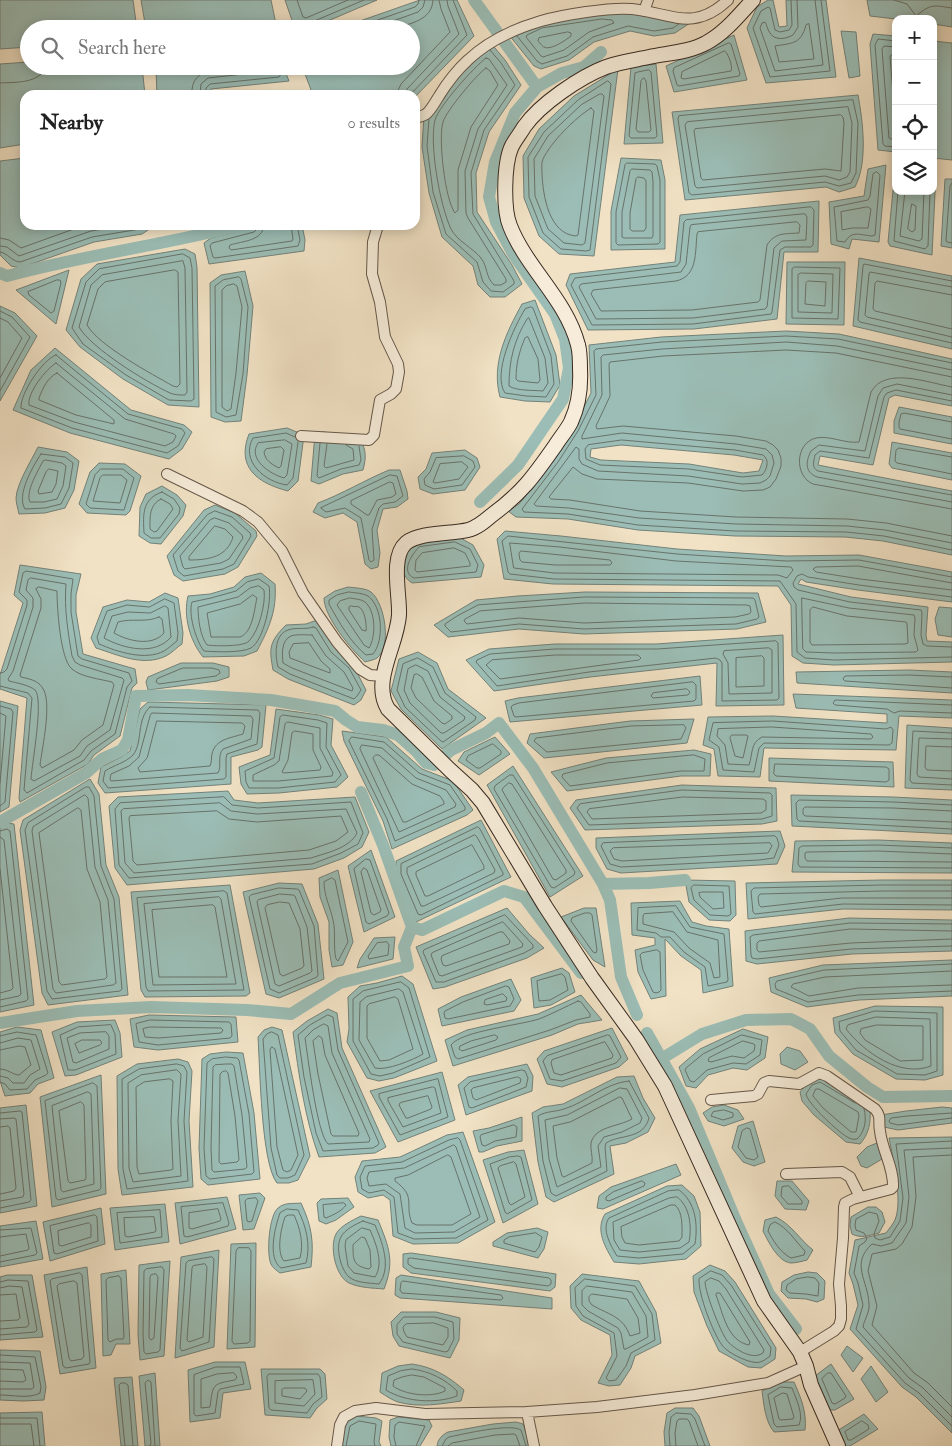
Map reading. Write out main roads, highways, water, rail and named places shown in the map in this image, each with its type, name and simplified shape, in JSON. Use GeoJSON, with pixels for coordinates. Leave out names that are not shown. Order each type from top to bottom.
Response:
{"type":"FeatureCollection","features":[{"type":"Feature","properties":{"kind":"water"},"geometry":{"type":"Polygon","coordinates":[[[0,0],[133,0],[136,20],[20,20],[20,48],[0,49],[0,0]]]}},
{"type":"Feature","properties":{"kind":"water"},"geometry":{"type":"Polygon","coordinates":[[[141,0],[271,0],[275,20],[144,20],[141,0]]]}},
{"type":"Feature","properties":{"kind":"water"},"geometry":{"type":"Polygon","coordinates":[[[285,0],[377,0],[330,20],[292,20],[285,0]]]}},
{"type":"Feature","properties":{"kind":"water"},"geometry":{"type":"Polygon","coordinates":[[[420,0],[457,0],[474,36],[420,92],[420,90],[311,90],[305,75],[420,75],[420,20],[363,20],[420,0]]]}},
{"type":"Feature","properties":{"kind":"water"},"geometry":{"type":"Polygon","coordinates":[[[768,0],[773,0],[779,27],[787,26],[786,0],[826,0],[836,77],[766,83],[747,28],[757,7],[768,0]]]}},
{"type":"Feature","properties":{"kind":"water"},"geometry":{"type":"Polygon","coordinates":[[[867,0],[952,0],[952,27],[937,25],[937,15],[892,15],[892,19],[870,16],[867,0]]]}},
{"type":"Feature","properties":{"kind":"water"},"geometry":{"type":"Polygon","coordinates":[[[602,8],[702,15],[675,33],[654,36],[630,31],[594,42],[569,60],[541,69],[534,66],[509,35],[602,8]]]}},
{"type":"Feature","properties":{"kind":"water"},"geometry":{"type":"Polygon","coordinates":[[[841,31],[856,32],[860,76],[849,78],[841,31]]]}},
{"type":"Feature","properties":{"kind":"water"},"geometry":{"type":"Polygon","coordinates":[[[873,34],[892,36],[892,152],[878,150],[870,44],[873,34]]]}},
{"type":"Feature","properties":{"kind":"water"},"geometry":{"type":"Polygon","coordinates":[[[734,35],[747,80],[674,92],[666,66],[734,35]]]}},
{"type":"Feature","properties":{"kind":"water"},"geometry":{"type":"Polygon","coordinates":[[[937,41],[952,43],[952,160],[937,158],[937,41]]]}},
{"type":"Feature","properties":{"kind":"water"},"geometry":{"type":"Polygon","coordinates":[[[490,42],[505,60],[521,85],[489,132],[476,173],[477,212],[512,265],[522,284],[505,297],[490,297],[478,285],[473,266],[442,237],[429,193],[422,147],[424,115],[443,88],[490,42]]]}},
{"type":"Feature","properties":{"kind":"water"},"geometry":{"type":"Polygon","coordinates":[[[20,63],[20,75],[143,75],[144,90],[20,90],[20,145],[0,148],[0,64],[20,63]]]}},
{"type":"Feature","properties":{"kind":"water"},"geometry":{"type":"Polygon","coordinates":[[[656,64],[663,143],[624,144],[631,67],[656,64]]]}},
{"type":"Feature","properties":{"kind":"water"},"geometry":{"type":"Polygon","coordinates":[[[618,69],[594,256],[559,254],[539,236],[524,198],[523,156],[539,129],[574,96],[618,69]]]}},
{"type":"Feature","properties":{"kind":"water"},"geometry":{"type":"Polygon","coordinates":[[[156,75],[287,75],[289,81],[211,90],[157,90],[156,75]]]}},
{"type":"Feature","properties":{"kind":"water"},"geometry":{"type":"Polygon","coordinates":[[[858,95],[863,129],[863,154],[862,166],[855,187],[839,192],[826,187],[685,200],[672,112],[858,95]]]}},
{"type":"Feature","properties":{"kind":"water"},"geometry":{"type":"Polygon","coordinates":[[[621,158],[661,160],[665,180],[665,249],[611,250],[611,211],[621,158]]]}},
{"type":"Feature","properties":{"kind":"water"},"geometry":{"type":"Polygon","coordinates":[[[20,159],[20,230],[148,230],[142,234],[94,242],[20,268],[11,266],[0,255],[0,161],[20,159]]]}},
{"type":"Feature","properties":{"kind":"water"},"geometry":{"type":"Polygon","coordinates":[[[886,165],[879,242],[852,239],[849,249],[831,244],[829,202],[864,196],[868,169],[886,165]]]}},
{"type":"Feature","properties":{"kind":"water"},"geometry":{"type":"Polygon","coordinates":[[[945,179],[952,179],[952,248],[941,246],[945,179]]]}},
{"type":"Feature","properties":{"kind":"water"},"geometry":{"type":"Polygon","coordinates":[[[893,195],[935,195],[932,255],[890,246],[888,242],[893,195]]]}},
{"type":"Feature","properties":{"kind":"water"},"geometry":{"type":"Polygon","coordinates":[[[819,201],[818,252],[784,252],[777,319],[694,329],[588,330],[566,285],[570,274],[675,262],[680,215],[819,201]]]}},
{"type":"Feature","properties":{"kind":"water"},"geometry":{"type":"Polygon","coordinates":[[[242,230],[303,230],[305,240],[304,251],[209,264],[204,243],[211,238],[242,230]]]}},
{"type":"Feature","properties":{"kind":"water"},"geometry":{"type":"Polygon","coordinates":[[[185,249],[195,254],[197,267],[199,407],[168,405],[123,379],[80,347],[66,330],[81,279],[97,264],[185,249]]]}},
{"type":"Feature","properties":{"kind":"water"},"geometry":{"type":"Polygon","coordinates":[[[859,258],[952,276],[952,349],[853,326],[859,258]]]}},
{"type":"Feature","properties":{"kind":"water"},"geometry":{"type":"Polygon","coordinates":[[[787,262],[845,262],[844,325],[786,324],[787,262]]]}},
{"type":"Feature","properties":{"kind":"water"},"geometry":{"type":"Polygon","coordinates":[[[69,270],[56,324],[16,290],[69,270]]]}},
{"type":"Feature","properties":{"kind":"water"},"geometry":{"type":"Polygon","coordinates":[[[245,271],[253,306],[241,421],[225,422],[211,417],[210,283],[221,275],[245,271]]]}},
{"type":"Feature","properties":{"kind":"water"},"geometry":{"type":"Polygon","coordinates":[[[535,300],[556,355],[560,385],[550,402],[500,397],[497,373],[506,337],[522,304],[535,300]]]}},
{"type":"Feature","properties":{"kind":"water"},"geometry":{"type":"Polygon","coordinates":[[[0,306],[15,313],[37,336],[0,401],[0,306]]]}},
{"type":"Feature","properties":{"kind":"water"},"geometry":{"type":"Polygon","coordinates":[[[786,331],[839,334],[952,359],[952,406],[895,395],[889,398],[873,465],[820,456],[818,465],[952,491],[952,555],[883,541],[845,537],[735,536],[638,530],[568,519],[516,517],[508,511],[519,504],[554,460],[591,393],[589,345],[661,337],[786,331]],[[621,445],[591,449],[590,457],[601,460],[689,464],[743,473],[759,471],[763,460],[734,455],[621,445]]]}},
{"type":"Feature","properties":{"kind":"water"},"geometry":{"type":"Polygon","coordinates":[[[55,348],[131,410],[184,425],[192,432],[182,449],[169,459],[70,433],[13,410],[31,370],[55,348]]]}},
{"type":"Feature","properties":{"kind":"water"},"geometry":{"type":"Polygon","coordinates":[[[899,407],[952,417],[952,444],[894,433],[894,421],[899,407]]]}},
{"type":"Feature","properties":{"kind":"water"},"geometry":{"type":"Polygon","coordinates":[[[287,428],[304,435],[298,481],[288,491],[277,488],[259,478],[252,472],[245,456],[249,434],[287,428]]]}},
{"type":"Feature","properties":{"kind":"water"},"geometry":{"type":"Polygon","coordinates":[[[323,432],[357,436],[365,452],[363,470],[343,474],[319,484],[311,481],[315,434],[323,432]]]}},
{"type":"Feature","properties":{"kind":"water"},"geometry":{"type":"Polygon","coordinates":[[[892,442],[952,453],[952,480],[892,468],[889,464],[892,442]]]}},
{"type":"Feature","properties":{"kind":"water"},"geometry":{"type":"Polygon","coordinates":[[[38,447],[67,452],[79,461],[74,490],[65,508],[45,513],[19,514],[16,500],[17,492],[38,447]]]}},
{"type":"Feature","properties":{"kind":"water"},"geometry":{"type":"Polygon","coordinates":[[[465,450],[477,458],[480,467],[465,490],[433,494],[420,489],[418,477],[426,469],[432,453],[465,450]]]}},
{"type":"Feature","properties":{"kind":"water"},"geometry":{"type":"Polygon","coordinates":[[[99,463],[125,464],[141,476],[130,511],[126,515],[87,513],[79,504],[90,472],[99,463]]]}},
{"type":"Feature","properties":{"kind":"water"},"geometry":{"type":"Polygon","coordinates":[[[389,470],[400,470],[408,499],[397,507],[383,509],[377,530],[380,553],[378,567],[371,569],[365,564],[357,522],[343,513],[325,518],[313,512],[318,503],[389,470]]]}},
{"type":"Feature","properties":{"kind":"water"},"geometry":{"type":"Polygon","coordinates":[[[162,486],[177,495],[186,505],[183,516],[161,544],[150,543],[139,536],[140,507],[146,494],[162,486]]]}},
{"type":"Feature","properties":{"kind":"water"},"geometry":{"type":"Polygon","coordinates":[[[215,505],[235,513],[256,531],[257,536],[238,567],[225,574],[183,581],[174,575],[167,556],[204,510],[215,505]]]}},
{"type":"Feature","properties":{"kind":"water"},"geometry":{"type":"Polygon","coordinates":[[[505,531],[677,549],[786,556],[859,555],[952,572],[952,602],[858,590],[806,582],[801,579],[798,584],[851,597],[928,607],[927,641],[952,642],[952,662],[834,665],[803,663],[792,656],[791,605],[778,586],[553,584],[504,579],[497,539],[505,531]]]}},
{"type":"Feature","properties":{"kind":"water"},"geometry":{"type":"Polygon","coordinates":[[[457,536],[473,545],[484,565],[481,577],[412,583],[406,577],[402,566],[403,558],[416,542],[457,536]]]}},
{"type":"Feature","properties":{"kind":"water"},"geometry":{"type":"Polygon","coordinates":[[[20,565],[81,574],[76,595],[76,612],[83,654],[135,669],[137,683],[132,688],[120,736],[94,755],[88,764],[20,802],[27,698],[0,689],[0,675],[23,603],[14,595],[20,565]]]}},
{"type":"Feature","properties":{"kind":"water"},"geometry":{"type":"Polygon","coordinates":[[[261,573],[275,584],[275,603],[265,635],[257,651],[244,656],[203,657],[194,644],[187,620],[188,596],[210,594],[234,587],[245,577],[261,573]]]}},
{"type":"Feature","properties":{"kind":"water"},"geometry":{"type":"Polygon","coordinates":[[[348,587],[371,592],[380,605],[383,615],[385,635],[382,652],[377,658],[365,662],[339,632],[325,606],[324,598],[335,591],[348,587]]]}},
{"type":"Feature","properties":{"kind":"water"},"geometry":{"type":"Polygon","coordinates":[[[585,592],[758,593],[766,622],[737,629],[584,634],[519,629],[448,637],[434,625],[476,600],[585,592]]]}},
{"type":"Feature","properties":{"kind":"water"},"geometry":{"type":"Polygon","coordinates":[[[165,593],[178,598],[183,633],[182,644],[172,652],[157,659],[140,660],[122,657],[96,648],[91,638],[103,607],[127,600],[149,602],[165,593]]]}},
{"type":"Feature","properties":{"kind":"water"},"geometry":{"type":"Polygon","coordinates":[[[939,607],[952,608],[952,637],[938,635],[935,619],[939,607]]]}},
{"type":"Feature","properties":{"kind":"water"},"geometry":{"type":"Polygon","coordinates":[[[317,620],[335,648],[353,665],[366,690],[361,700],[354,705],[288,679],[273,670],[271,651],[273,641],[280,631],[286,625],[306,624],[317,620]]]}},
{"type":"Feature","properties":{"kind":"water"},"geometry":{"type":"Polygon","coordinates":[[[783,635],[784,705],[716,706],[717,663],[590,677],[494,691],[466,660],[489,649],[555,644],[656,644],[783,635]]]}},
{"type":"Feature","properties":{"kind":"water"},"geometry":{"type":"Polygon","coordinates":[[[418,652],[437,663],[448,689],[486,718],[442,749],[401,709],[391,691],[399,659],[418,652]]]}},
{"type":"Feature","properties":{"kind":"water"},"geometry":{"type":"Polygon","coordinates":[[[181,663],[213,663],[229,667],[229,677],[217,681],[148,690],[146,682],[148,677],[181,663]]]}},
{"type":"Feature","properties":{"kind":"water"},"geometry":{"type":"Polygon","coordinates":[[[909,670],[952,672],[952,693],[797,683],[796,672],[909,670]]]}},
{"type":"Feature","properties":{"kind":"water"},"geometry":{"type":"Polygon","coordinates":[[[700,676],[702,705],[510,722],[505,701],[518,698],[700,676]]]}},
{"type":"Feature","properties":{"kind":"water"},"geometry":{"type":"Polygon","coordinates":[[[793,694],[952,700],[952,718],[899,716],[896,750],[764,748],[760,777],[718,776],[714,749],[703,745],[708,717],[773,716],[887,723],[887,714],[796,708],[793,694]]]}},
{"type":"Feature","properties":{"kind":"water"},"geometry":{"type":"Polygon","coordinates":[[[0,701],[18,706],[9,807],[0,812],[0,701]]]}},
{"type":"Feature","properties":{"kind":"water"},"geometry":{"type":"Polygon","coordinates":[[[148,702],[266,705],[262,747],[258,750],[231,757],[231,784],[105,793],[98,783],[101,767],[130,751],[140,709],[148,702]]]}},
{"type":"Feature","properties":{"kind":"water"},"geometry":{"type":"Polygon","coordinates":[[[276,709],[319,715],[333,719],[331,745],[348,777],[337,787],[247,794],[241,784],[239,767],[270,755],[276,709]]]}},
{"type":"Feature","properties":{"kind":"water"},"geometry":{"type":"Polygon","coordinates":[[[694,719],[687,743],[544,758],[527,743],[530,734],[630,721],[694,719]]]}},
{"type":"Feature","properties":{"kind":"water"},"geometry":{"type":"Polygon","coordinates":[[[907,725],[952,728],[952,790],[905,788],[907,725]]]}},
{"type":"Feature","properties":{"kind":"water"},"geometry":{"type":"Polygon","coordinates":[[[342,731],[386,737],[422,769],[453,781],[473,810],[467,815],[392,849],[383,821],[344,741],[342,731]]]}},
{"type":"Feature","properties":{"kind":"water"},"geometry":{"type":"Polygon","coordinates":[[[495,737],[510,754],[479,775],[458,761],[464,752],[495,737]]]}},
{"type":"Feature","properties":{"kind":"water"},"geometry":{"type":"Polygon","coordinates":[[[694,750],[711,754],[710,776],[681,776],[567,791],[551,772],[606,758],[694,750]]]}},
{"type":"Feature","properties":{"kind":"water"},"geometry":{"type":"Polygon","coordinates":[[[769,758],[893,762],[894,787],[769,781],[769,758]]]}},
{"type":"Feature","properties":{"kind":"water"},"geometry":{"type":"Polygon","coordinates":[[[513,766],[583,876],[550,897],[487,785],[513,766]]]}},
{"type":"Feature","properties":{"kind":"water"},"geometry":{"type":"Polygon","coordinates":[[[90,779],[99,794],[106,865],[119,897],[128,995],[48,1005],[42,993],[20,830],[23,820],[90,779]]]}},
{"type":"Feature","properties":{"kind":"water"},"geometry":{"type":"Polygon","coordinates":[[[682,785],[776,788],[777,821],[762,824],[585,830],[570,808],[576,800],[682,785]]]}},
{"type":"Feature","properties":{"kind":"water"},"geometry":{"type":"Polygon","coordinates":[[[228,791],[234,800],[258,803],[355,797],[369,832],[362,847],[344,858],[314,869],[127,885],[115,868],[109,806],[118,797],[228,791]]]}},
{"type":"Feature","properties":{"kind":"water"},"geometry":{"type":"Polygon","coordinates":[[[791,795],[952,800],[952,834],[792,826],[791,795]]]}},
{"type":"Feature","properties":{"kind":"water"},"geometry":{"type":"Polygon","coordinates":[[[481,820],[511,877],[416,922],[396,874],[396,861],[481,820]]]}},
{"type":"Feature","properties":{"kind":"water"},"geometry":{"type":"Polygon","coordinates":[[[7,823],[14,824],[34,1005],[0,1012],[0,827],[7,823]]]}},
{"type":"Feature","properties":{"kind":"water"},"geometry":{"type":"Polygon","coordinates":[[[780,831],[785,846],[777,864],[621,873],[607,869],[596,848],[596,838],[780,831]]]}},
{"type":"Feature","properties":{"kind":"water"},"geometry":{"type":"Polygon","coordinates":[[[878,840],[952,843],[952,873],[792,872],[795,841],[878,840]]]}},
{"type":"Feature","properties":{"kind":"water"},"geometry":{"type":"Polygon","coordinates":[[[371,850],[395,917],[364,932],[348,866],[371,850]]]}},
{"type":"Feature","properties":{"kind":"water"},"geometry":{"type":"Polygon","coordinates":[[[338,870],[353,942],[343,965],[332,967],[329,950],[329,922],[320,897],[319,878],[338,870]]]}},
{"type":"Feature","properties":{"kind":"water"},"geometry":{"type":"Polygon","coordinates":[[[685,880],[735,881],[736,915],[730,921],[709,920],[689,902],[685,880]]]}},
{"type":"Feature","properties":{"kind":"water"},"geometry":{"type":"Polygon","coordinates":[[[952,880],[952,910],[843,909],[748,919],[746,883],[952,880]]]}},
{"type":"Feature","properties":{"kind":"water"},"geometry":{"type":"Polygon","coordinates":[[[279,883],[302,884],[318,924],[324,979],[279,998],[266,994],[243,892],[279,883]]]}},
{"type":"Feature","properties":{"kind":"water"},"geometry":{"type":"Polygon","coordinates":[[[230,885],[250,993],[246,996],[145,997],[141,990],[131,892],[230,885]]]}},
{"type":"Feature","properties":{"kind":"water"},"geometry":{"type":"Polygon","coordinates":[[[680,901],[692,922],[729,929],[733,986],[703,993],[701,970],[681,956],[665,939],[666,996],[651,999],[638,972],[635,950],[655,945],[655,938],[632,935],[631,903],[680,901]]]}},
{"type":"Feature","properties":{"kind":"water"},"geometry":{"type":"Polygon","coordinates":[[[507,908],[529,934],[544,948],[527,958],[445,987],[433,989],[416,947],[507,908]]]}},
{"type":"Feature","properties":{"kind":"water"},"geometry":{"type":"Polygon","coordinates":[[[584,908],[596,908],[605,967],[593,960],[561,917],[584,908]]]}},
{"type":"Feature","properties":{"kind":"water"},"geometry":{"type":"Polygon","coordinates":[[[849,918],[952,920],[952,951],[852,954],[757,964],[746,961],[745,931],[849,918]]]}},
{"type":"Feature","properties":{"kind":"water"},"geometry":{"type":"Polygon","coordinates":[[[395,937],[393,959],[357,968],[360,959],[374,938],[395,937]]]}},
{"type":"Feature","properties":{"kind":"water"},"geometry":{"type":"Polygon","coordinates":[[[952,960],[952,996],[859,1000],[807,1007],[771,992],[769,978],[823,965],[952,960]]]}},
{"type":"Feature","properties":{"kind":"water"},"geometry":{"type":"Polygon","coordinates":[[[562,968],[569,973],[575,992],[551,1005],[534,1008],[531,978],[562,968]]]}},
{"type":"Feature","properties":{"kind":"water"},"geometry":{"type":"Polygon","coordinates":[[[402,976],[413,984],[437,1061],[394,1078],[379,1081],[367,1078],[347,1042],[349,1029],[348,997],[360,986],[402,976]]]}},
{"type":"Feature","properties":{"kind":"water"},"geometry":{"type":"Polygon","coordinates":[[[511,979],[521,1000],[514,1011],[442,1026],[438,1009],[461,997],[511,979]]]}},
{"type":"Feature","properties":{"kind":"water"},"geometry":{"type":"Polygon","coordinates":[[[581,995],[602,1020],[578,1024],[552,1035],[453,1066],[445,1040],[467,1030],[538,1014],[581,995]]]}},
{"type":"Feature","properties":{"kind":"water"},"geometry":{"type":"Polygon","coordinates":[[[875,1006],[943,1007],[943,1075],[925,1080],[896,1079],[853,1054],[835,1033],[833,1018],[875,1006]]]}},
{"type":"Feature","properties":{"kind":"water"},"geometry":{"type":"Polygon","coordinates":[[[328,1009],[337,1013],[342,1048],[386,1147],[375,1153],[319,1157],[314,1142],[303,1095],[293,1032],[307,1021],[328,1009]]]}},
{"type":"Feature","properties":{"kind":"water"},"geometry":{"type":"Polygon","coordinates":[[[149,1015],[236,1017],[238,1042],[158,1050],[134,1047],[130,1019],[149,1015]]]}},
{"type":"Feature","properties":{"kind":"water"},"geometry":{"type":"Polygon","coordinates":[[[115,1020],[120,1033],[122,1057],[76,1075],[65,1076],[52,1032],[77,1022],[115,1020]]]}},
{"type":"Feature","properties":{"kind":"water"},"geometry":{"type":"Polygon","coordinates":[[[17,1027],[41,1030],[54,1078],[38,1084],[30,1093],[5,1096],[0,1081],[0,1032],[17,1027]]]}},
{"type":"Feature","properties":{"kind":"water"},"geometry":{"type":"Polygon","coordinates":[[[272,1027],[282,1030],[310,1156],[298,1180],[289,1183],[277,1183],[272,1172],[264,1136],[258,1037],[264,1030],[272,1027]]]}},
{"type":"Feature","properties":{"kind":"water"},"geometry":{"type":"Polygon","coordinates":[[[612,1028],[628,1059],[619,1067],[562,1087],[547,1084],[537,1059],[544,1051],[612,1028]]]}},
{"type":"Feature","properties":{"kind":"water"},"geometry":{"type":"Polygon","coordinates":[[[743,1029],[768,1037],[765,1058],[747,1070],[733,1068],[708,1075],[696,1088],[686,1086],[679,1067],[700,1049],[743,1029]]]}},
{"type":"Feature","properties":{"kind":"water"},"geometry":{"type":"Polygon","coordinates":[[[787,1047],[800,1051],[808,1062],[795,1070],[781,1064],[780,1054],[787,1047]]]}},
{"type":"Feature","properties":{"kind":"water"},"geometry":{"type":"Polygon","coordinates":[[[226,1052],[243,1053],[254,1113],[260,1179],[208,1185],[201,1179],[199,1148],[202,1059],[210,1054],[226,1052]]]}},
{"type":"Feature","properties":{"kind":"water"},"geometry":{"type":"Polygon","coordinates":[[[178,1059],[188,1062],[192,1071],[189,1121],[193,1187],[122,1195],[118,1169],[117,1076],[137,1064],[178,1059]]]}},
{"type":"Feature","properties":{"kind":"water"},"geometry":{"type":"Polygon","coordinates":[[[527,1064],[533,1076],[532,1091],[466,1115],[458,1085],[468,1077],[527,1064]]]}},
{"type":"Feature","properties":{"kind":"water"},"geometry":{"type":"Polygon","coordinates":[[[442,1072],[455,1120],[398,1142],[370,1091],[442,1072]]]}},
{"type":"Feature","properties":{"kind":"water"},"geometry":{"type":"Polygon","coordinates":[[[101,1075],[106,1194],[52,1207],[40,1097],[101,1075]]]}},
{"type":"Feature","properties":{"kind":"water"},"geometry":{"type":"Polygon","coordinates":[[[634,1076],[643,1098],[655,1118],[648,1132],[626,1143],[610,1146],[614,1174],[554,1202],[546,1197],[538,1162],[532,1113],[543,1107],[563,1104],[617,1077],[634,1076]]]}},
{"type":"Feature","properties":{"kind":"water"},"geometry":{"type":"Polygon","coordinates":[[[820,1077],[870,1109],[869,1128],[860,1144],[846,1142],[814,1115],[802,1101],[800,1092],[808,1082],[820,1077]]]}},
{"type":"Feature","properties":{"kind":"water"},"geometry":{"type":"Polygon","coordinates":[[[26,1105],[37,1206],[0,1213],[0,1108],[26,1105]]]}},
{"type":"Feature","properties":{"kind":"water"},"geometry":{"type":"Polygon","coordinates":[[[724,1105],[738,1110],[744,1119],[724,1126],[708,1121],[703,1113],[712,1107],[724,1105]]]}},
{"type":"Feature","properties":{"kind":"water"},"geometry":{"type":"Polygon","coordinates":[[[942,1107],[952,1108],[952,1123],[898,1130],[884,1127],[881,1115],[906,1111],[942,1107]]]}},
{"type":"Feature","properties":{"kind":"water"},"geometry":{"type":"Polygon","coordinates":[[[522,1117],[522,1141],[479,1152],[473,1131],[489,1128],[522,1117]]]}},
{"type":"Feature","properties":{"kind":"water"},"geometry":{"type":"Polygon","coordinates":[[[753,1121],[765,1162],[754,1166],[743,1162],[732,1148],[738,1126],[753,1121]]]}},
{"type":"Feature","properties":{"kind":"water"},"geometry":{"type":"Polygon","coordinates":[[[463,1132],[495,1222],[458,1243],[413,1244],[393,1236],[390,1200],[383,1195],[368,1198],[358,1192],[355,1177],[362,1161],[400,1157],[447,1135],[463,1132]]]}},
{"type":"Feature","properties":{"kind":"water"},"geometry":{"type":"Polygon","coordinates":[[[952,1137],[952,1433],[916,1397],[902,1387],[850,1329],[858,1305],[849,1273],[855,1240],[886,1233],[895,1220],[898,1191],[889,1138],[952,1137]]]}},
{"type":"Feature","properties":{"kind":"water"},"geometry":{"type":"Polygon","coordinates":[[[877,1143],[882,1159],[867,1168],[861,1166],[857,1157],[867,1147],[877,1143]]]}},
{"type":"Feature","properties":{"kind":"water"},"geometry":{"type":"Polygon","coordinates":[[[524,1150],[538,1204],[503,1223],[483,1160],[508,1152],[524,1150]]]}},
{"type":"Feature","properties":{"kind":"water"},"geometry":{"type":"Polygon","coordinates":[[[676,1164],[681,1175],[603,1209],[597,1208],[599,1196],[611,1187],[676,1164]]]}},
{"type":"Feature","properties":{"kind":"water"},"geometry":{"type":"Polygon","coordinates":[[[777,1181],[792,1181],[809,1201],[806,1210],[785,1209],[775,1196],[777,1181]]]}},
{"type":"Feature","properties":{"kind":"water"},"geometry":{"type":"Polygon","coordinates":[[[682,1185],[694,1196],[700,1212],[701,1246],[686,1259],[639,1264],[614,1262],[602,1238],[601,1226],[605,1214],[667,1186],[682,1185]]]}},
{"type":"Feature","properties":{"kind":"water"},"geometry":{"type":"Polygon","coordinates":[[[260,1193],[265,1198],[254,1229],[243,1230],[239,1195],[260,1193]]]}},
{"type":"Feature","properties":{"kind":"water"},"geometry":{"type":"Polygon","coordinates":[[[227,1197],[236,1229],[180,1244],[175,1203],[227,1197]]]}},
{"type":"Feature","properties":{"kind":"water"},"geometry":{"type":"Polygon","coordinates":[[[348,1198],[354,1207],[336,1220],[326,1224],[319,1221],[317,1203],[321,1199],[348,1198]]]}},
{"type":"Feature","properties":{"kind":"water"},"geometry":{"type":"Polygon","coordinates":[[[301,1203],[308,1219],[311,1234],[311,1267],[280,1273],[271,1265],[269,1256],[273,1218],[275,1212],[281,1206],[301,1203]]]}},
{"type":"Feature","properties":{"kind":"water"},"geometry":{"type":"Polygon","coordinates":[[[165,1204],[169,1242],[115,1250],[110,1208],[165,1204]]]}},
{"type":"Feature","properties":{"kind":"water"},"geometry":{"type":"Polygon","coordinates":[[[868,1207],[876,1207],[882,1212],[885,1222],[879,1233],[869,1236],[852,1234],[850,1226],[851,1217],[868,1207]]]}},
{"type":"Feature","properties":{"kind":"water"},"geometry":{"type":"Polygon","coordinates":[[[101,1208],[105,1244],[50,1261],[43,1222],[101,1208]]]}},
{"type":"Feature","properties":{"kind":"water"},"geometry":{"type":"Polygon","coordinates":[[[361,1216],[378,1220],[388,1246],[390,1262],[384,1289],[353,1285],[344,1280],[337,1268],[333,1246],[336,1234],[344,1226],[361,1216]]]}},
{"type":"Feature","properties":{"kind":"water"},"geometry":{"type":"Polygon","coordinates":[[[776,1217],[787,1224],[813,1250],[807,1260],[793,1263],[786,1262],[774,1250],[763,1231],[765,1220],[776,1217]]]}},
{"type":"Feature","properties":{"kind":"water"},"geometry":{"type":"Polygon","coordinates":[[[36,1221],[43,1259],[0,1267],[0,1226],[36,1221]]]}},
{"type":"Feature","properties":{"kind":"water"},"geometry":{"type":"Polygon","coordinates":[[[537,1228],[548,1232],[544,1249],[538,1258],[493,1246],[493,1242],[507,1233],[537,1228]]]}},
{"type":"Feature","properties":{"kind":"water"},"geometry":{"type":"Polygon","coordinates":[[[256,1243],[255,1347],[227,1349],[231,1244],[256,1243]]]}},
{"type":"Feature","properties":{"kind":"water"},"geometry":{"type":"Polygon","coordinates":[[[219,1250],[214,1347],[175,1358],[181,1257],[219,1250]]]}},
{"type":"Feature","properties":{"kind":"water"},"geometry":{"type":"Polygon","coordinates":[[[411,1253],[556,1274],[555,1287],[550,1291],[411,1273],[403,1267],[403,1254],[411,1253]]]}},
{"type":"Feature","properties":{"kind":"water"},"geometry":{"type":"Polygon","coordinates":[[[170,1261],[164,1356],[140,1360],[138,1335],[139,1265],[170,1261]]]}},
{"type":"Feature","properties":{"kind":"water"},"geometry":{"type":"Polygon","coordinates":[[[710,1265],[725,1271],[735,1282],[776,1348],[775,1359],[761,1368],[748,1367],[719,1351],[694,1292],[693,1276],[710,1265]]]}},
{"type":"Feature","properties":{"kind":"water"},"geometry":{"type":"Polygon","coordinates":[[[87,1267],[96,1368],[60,1374],[44,1275],[87,1267]]]}},
{"type":"Feature","properties":{"kind":"water"},"geometry":{"type":"Polygon","coordinates":[[[126,1270],[130,1344],[116,1344],[111,1355],[103,1356],[101,1274],[126,1270]]]}},
{"type":"Feature","properties":{"kind":"water"},"geometry":{"type":"Polygon","coordinates":[[[808,1272],[817,1273],[825,1281],[824,1299],[817,1302],[788,1298],[781,1291],[782,1282],[794,1275],[808,1272]]]}},
{"type":"Feature","properties":{"kind":"water"},"geometry":{"type":"Polygon","coordinates":[[[582,1274],[639,1281],[656,1312],[661,1343],[635,1356],[631,1368],[620,1385],[609,1386],[598,1383],[612,1355],[610,1335],[581,1320],[571,1308],[570,1286],[582,1274]]]}},
{"type":"Feature","properties":{"kind":"water"},"geometry":{"type":"Polygon","coordinates":[[[7,1275],[32,1275],[43,1337],[0,1340],[0,1277],[7,1275]]]}},
{"type":"Feature","properties":{"kind":"water"},"geometry":{"type":"Polygon","coordinates":[[[401,1275],[552,1298],[552,1309],[400,1298],[395,1295],[396,1278],[401,1275]]]}},
{"type":"Feature","properties":{"kind":"water"},"geometry":{"type":"Polygon","coordinates":[[[401,1312],[436,1312],[460,1318],[459,1340],[450,1358],[399,1346],[393,1336],[391,1322],[401,1312]]]}},
{"type":"Feature","properties":{"kind":"water"},"geometry":{"type":"Polygon","coordinates":[[[847,1346],[863,1358],[853,1372],[841,1355],[847,1346]]]}},
{"type":"Feature","properties":{"kind":"water"},"geometry":{"type":"Polygon","coordinates":[[[0,1350],[40,1351],[46,1387],[44,1400],[0,1400],[0,1350]]]}},
{"type":"Feature","properties":{"kind":"water"},"geometry":{"type":"Polygon","coordinates":[[[215,1362],[245,1362],[251,1389],[223,1393],[220,1418],[190,1422],[188,1370],[215,1362]]]}},
{"type":"Feature","properties":{"kind":"water"},"geometry":{"type":"Polygon","coordinates":[[[412,1364],[433,1370],[452,1380],[464,1390],[461,1401],[414,1405],[396,1401],[380,1392],[382,1373],[398,1366],[412,1364]]]}},
{"type":"Feature","properties":{"kind":"water"},"geometry":{"type":"Polygon","coordinates":[[[831,1364],[854,1399],[835,1410],[829,1410],[815,1376],[831,1364]]]}},
{"type":"Feature","properties":{"kind":"water"},"geometry":{"type":"Polygon","coordinates":[[[871,1366],[888,1392],[876,1402],[861,1379],[871,1366]]]}},
{"type":"Feature","properties":{"kind":"water"},"geometry":{"type":"Polygon","coordinates":[[[261,1369],[320,1369],[325,1374],[327,1399],[310,1418],[265,1415],[261,1369]]]}},
{"type":"Feature","properties":{"kind":"water"},"geometry":{"type":"Polygon","coordinates":[[[155,1373],[160,1446],[145,1446],[139,1376],[155,1373]]]}},
{"type":"Feature","properties":{"kind":"water"},"geometry":{"type":"Polygon","coordinates":[[[132,1377],[138,1446],[121,1446],[114,1378],[132,1377]]]}},
{"type":"Feature","properties":{"kind":"water"},"geometry":{"type":"Polygon","coordinates":[[[780,1382],[794,1382],[804,1411],[805,1430],[774,1432],[771,1428],[765,1413],[762,1391],[780,1382]]]}},
{"type":"Feature","properties":{"kind":"water"},"geometry":{"type":"Polygon","coordinates":[[[675,1408],[693,1408],[699,1416],[710,1446],[665,1446],[664,1432],[667,1413],[675,1408]]]}},
{"type":"Feature","properties":{"kind":"water"},"geometry":{"type":"Polygon","coordinates":[[[42,1412],[45,1446],[0,1446],[0,1413],[42,1412]]]}},
{"type":"Feature","properties":{"kind":"water"},"geometry":{"type":"Polygon","coordinates":[[[864,1414],[878,1429],[850,1446],[845,1446],[837,1431],[864,1414]]]}},
{"type":"Feature","properties":{"kind":"water"},"geometry":{"type":"Polygon","coordinates":[[[357,1416],[376,1418],[382,1421],[379,1442],[381,1446],[341,1446],[346,1423],[357,1416]]]}},
{"type":"Feature","properties":{"kind":"water"},"geometry":{"type":"Polygon","coordinates":[[[398,1417],[429,1420],[432,1426],[420,1446],[391,1446],[389,1437],[390,1420],[398,1417]]]}},
{"type":"Feature","properties":{"kind":"water"},"geometry":{"type":"Polygon","coordinates":[[[516,1422],[523,1424],[531,1446],[437,1446],[438,1441],[448,1432],[516,1422]]]}},
{"type":"Feature","properties":{"kind":"waterway"},"geometry":{"type":"LineString","coordinates":[[474,0],[537,87]]}},
{"type":"Feature","properties":{"kind":"waterway"},"geometry":{"type":"LineString","coordinates":[[480,502],[518,465],[563,399],[569,368],[565,339],[555,314],[513,254],[496,222],[489,197],[495,162],[515,113],[537,87],[562,73],[584,67],[601,52]]}},
{"type":"Feature","properties":{"kind":"waterway"},"geometry":{"type":"LineString","coordinates":[[0,273],[7,276],[219,230]]}},
{"type":"Feature","properties":{"kind":"waterway"},"geometry":{"type":"LineString","coordinates":[[0,822],[86,773],[102,759],[122,750],[128,740],[136,696],[188,695],[271,700],[335,711],[357,727],[383,730],[398,735],[426,763],[434,765],[451,750],[486,733],[499,723],[533,768],[603,884],[610,900],[621,977],[637,1015]]}},
{"type":"Feature","properties":{"kind":"waterway"},"geometry":{"type":"LineString","coordinates":[[0,1023],[77,1011],[151,1007],[247,1010],[291,1014],[340,983],[408,966],[404,947],[412,927],[383,845],[361,792]]}},
{"type":"Feature","properties":{"kind":"waterway"},"geometry":{"type":"LineString","coordinates":[[603,884],[685,880]]}},
{"type":"Feature","properties":{"kind":"waterway"},"geometry":{"type":"LineString","coordinates":[[412,927],[422,930],[504,891],[524,897],[581,973]]}},
{"type":"Feature","properties":{"kind":"waterway"},"geometry":{"type":"LineString","coordinates":[[661,1059],[702,1034],[746,1020],[791,1019],[810,1029],[829,1056],[867,1087],[883,1097],[952,1096]]}},
{"type":"Feature","properties":{"kind":"waterway"},"geometry":{"type":"LineString","coordinates":[[647,1033],[689,1108],[769,1294],[796,1329]]}}]}
